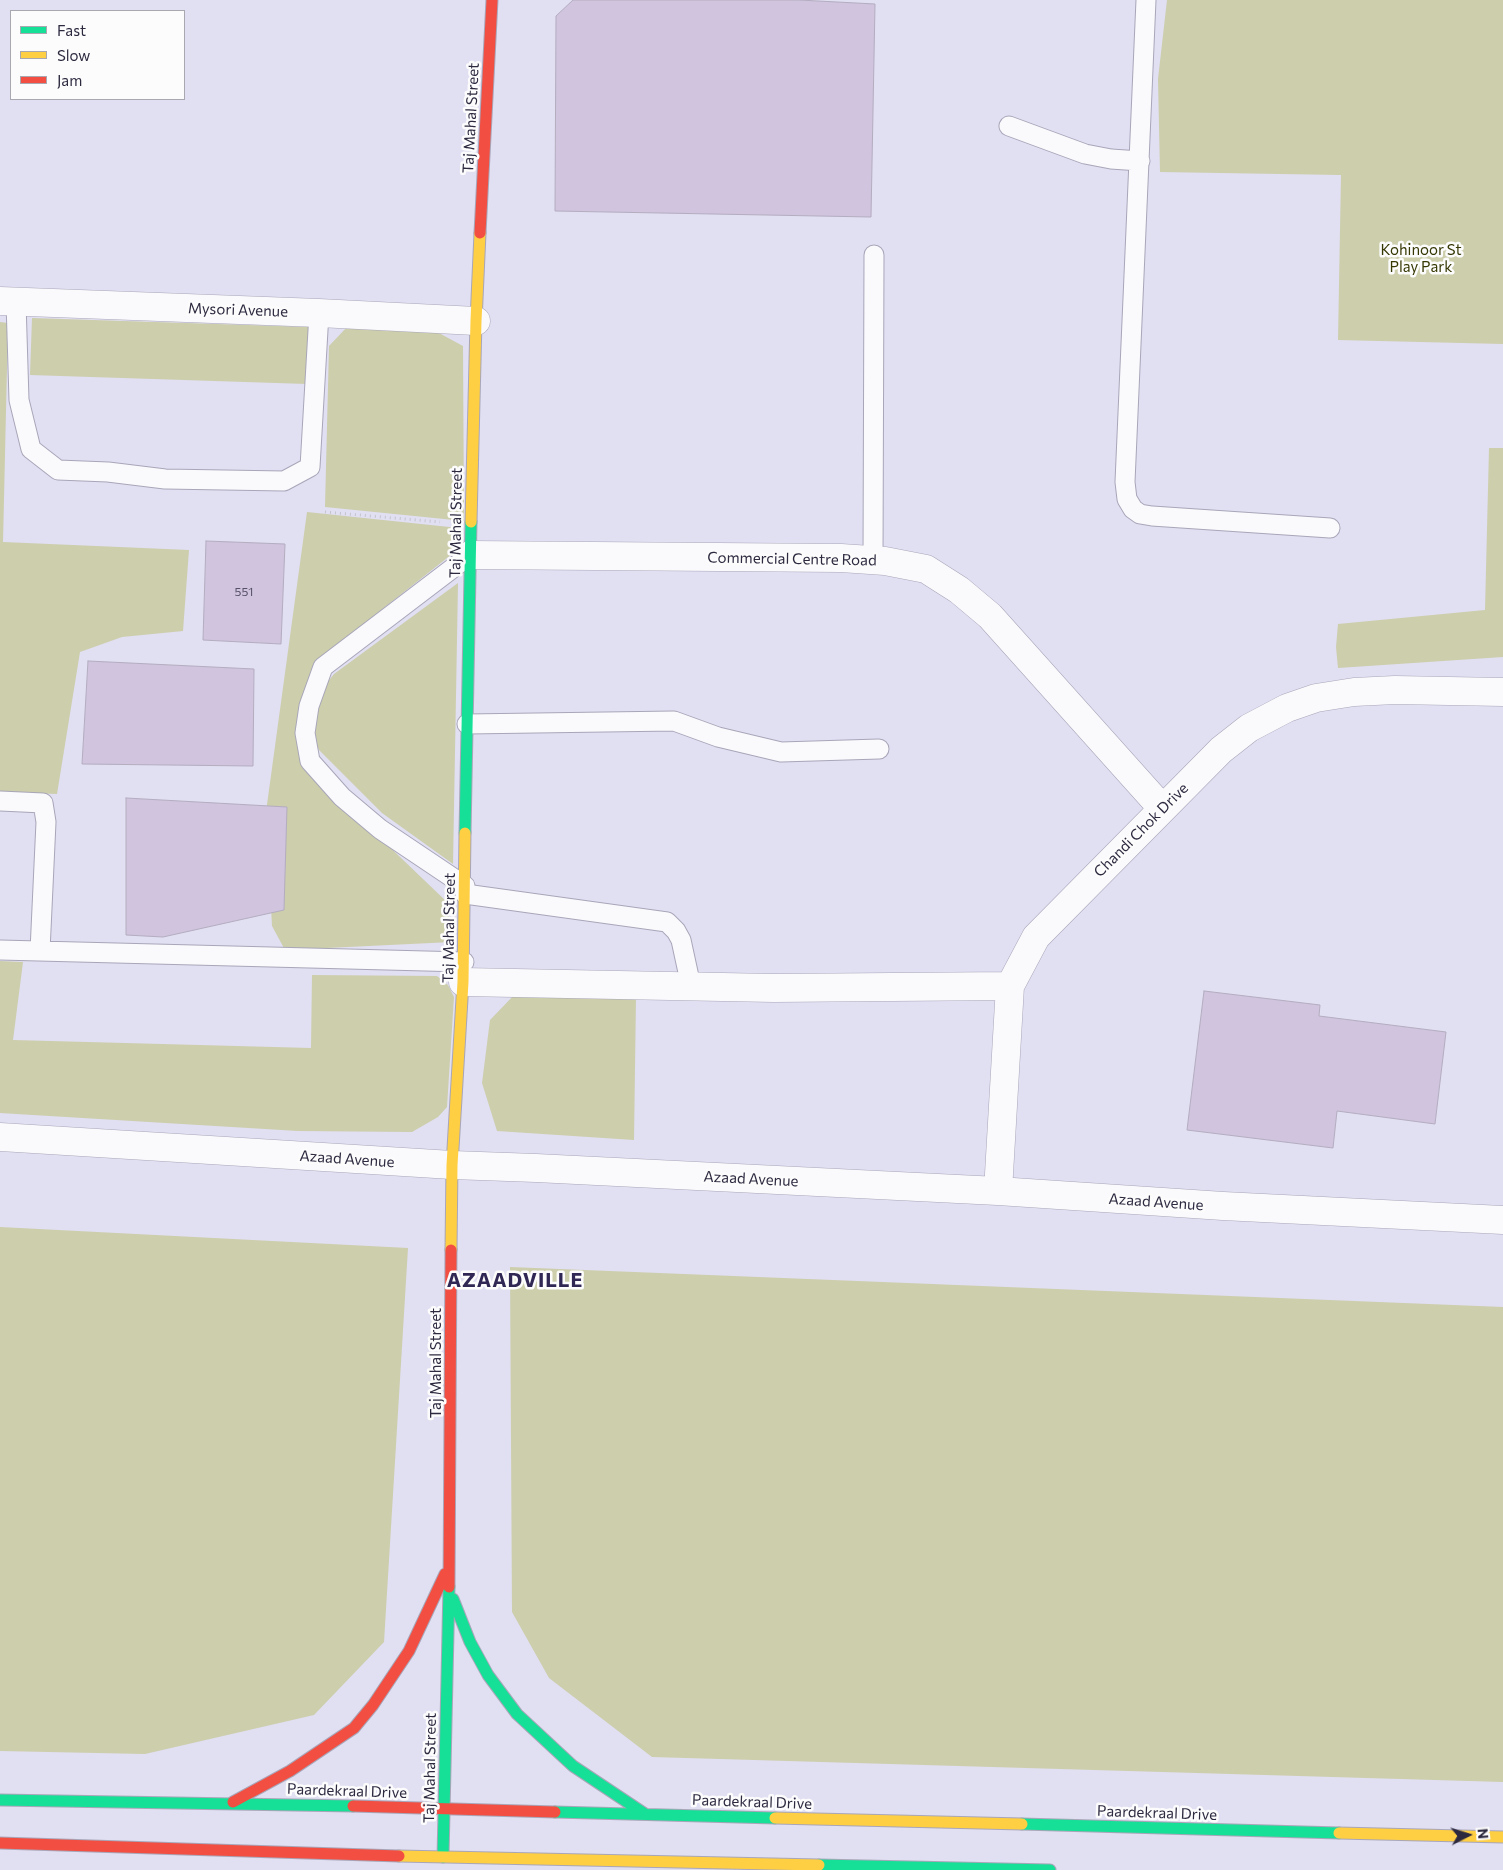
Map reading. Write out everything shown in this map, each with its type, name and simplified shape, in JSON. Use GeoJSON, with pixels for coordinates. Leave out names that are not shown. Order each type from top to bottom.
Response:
{"type":"FeatureCollection","features":[{"type":"Feature","properties":{"kind":"main road","name":"Taj Mahal Street"},"geometry":{"type":"LineString","coordinates":[[442,1858],[449,1589],[452,1165],[464,972],[470,555],[476,321],[492,0]]}},
{"type":"Feature","properties":{"kind":"main road"},"geometry":{"type":"LineString","coordinates":[[231,1803],[290,1771],[354,1728],[409,1650],[449,1563]]}},
{"type":"Feature","properties":{"kind":"main road"},"geometry":{"type":"LineString","coordinates":[[449,1589],[470,1642],[488,1675],[517,1714],[573,1766],[645,1814]]}},
{"type":"Feature","properties":{"kind":"main road","name":"Paardekraal Drive"},"geometry":{"type":"LineString","coordinates":[[0,1800],[231,1803],[1503,1837]]}},
{"type":"Feature","properties":{"kind":"main road"},"geometry":{"type":"LineString","coordinates":[[0,1843],[442,1858],[1050,1870]]}},
{"type":"Feature","properties":{"kind":"street","name":"Mysori Avenue"},"geometry":{"type":"LineString","coordinates":[[8,301],[319,312],[476,321]]}},
{"type":"Feature","properties":{"kind":"street","name":"Commercial Centre Road"},"geometry":{"type":"LineString","coordinates":[[470,555],[841,558],[873,560],[926,569],[966,595],[990,616],[1162,808]]}},
{"type":"Feature","properties":{"kind":"street","name":"Chandi Chok Drive"},"geometry":{"type":"LineString","coordinates":[[998,1191],[1010,986],[1036,937],[1162,808],[1221,750],[1249,728],[1287,708],[1316,698],[1354,692],[1395,690],[1503,692]]}},
{"type":"Feature","properties":{"kind":"street"},"geometry":{"type":"LineString","coordinates":[[464,972],[691,986],[774,988],[1010,986]]}},
{"type":"Feature","properties":{"kind":"street","name":"Azaad Avenue"},"geometry":{"type":"LineString","coordinates":[[0,1138],[452,1165],[998,1191],[1223,1206],[1503,1220]]}},
{"type":"Feature","properties":{"kind":"lane"},"geometry":{"type":"LineString","coordinates":[[1146,0],[1125,482],[1127,499],[1133,509],[1140,514],[1152,516],[1330,528]]}},
{"type":"Feature","properties":{"kind":"lane"},"geometry":{"type":"LineString","coordinates":[[1009,126],[1085,154],[1111,159],[1140,161]]}},
{"type":"Feature","properties":{"kind":"lane"},"geometry":{"type":"LineString","coordinates":[[873,560],[874,255]]}},
{"type":"Feature","properties":{"kind":"lane"},"geometry":{"type":"LineString","coordinates":[[8,301],[19,400],[31,449],[58,470],[108,472],[165,479],[284,481],[310,467],[319,312]]}},
{"type":"Feature","properties":{"kind":"lane"},"geometry":{"type":"LineString","coordinates":[[470,555],[323,668],[308,706],[305,733],[310,760],[342,797],[380,828],[465,890],[667,922],[676,931],[681,940],[691,986]]}},
{"type":"Feature","properties":{"kind":"lane"},"geometry":{"type":"LineString","coordinates":[[468,724],[674,721],[718,737],[781,752],[879,749]]}},
{"type":"Feature","properties":{"kind":"lane"},"geometry":{"type":"LineString","coordinates":[[0,801],[43,803],[46,822],[40,951]]}},
{"type":"Feature","properties":{"kind":"lane"},"geometry":{"type":"LineString","coordinates":[[0,950],[464,972]]}},
{"type":"Feature","properties":{"kind":"path"},"geometry":{"type":"LineString","coordinates":[[325,512],[471,524]]}},
{"type":"Feature","properties":{"kind":"green space","name":"Kohinoor St Play Park"},"geometry":{"type":"Polygon","coordinates":[[[1167,0],[1503,0],[1503,344],[1338,340],[1341,175],[1160,172],[1158,79],[1167,0]]]}},
{"type":"Feature","properties":{"kind":"green space"},"geometry":{"type":"Polygon","coordinates":[[[32,318],[309,327],[307,384],[30,375],[32,318]]]}},
{"type":"Feature","properties":{"kind":"green space"},"geometry":{"type":"Polygon","coordinates":[[[0,322],[8,323],[3,542],[189,550],[183,631],[122,637],[80,652],[57,794],[0,792],[0,322]]]}},
{"type":"Feature","properties":{"kind":"green space"},"geometry":{"type":"Polygon","coordinates":[[[348,326],[437,332],[463,346],[464,521],[325,507],[329,346],[348,326]]]}},
{"type":"Feature","properties":{"kind":"green space"},"geometry":{"type":"Polygon","coordinates":[[[1489,448],[1503,448],[1503,657],[1338,668],[1336,647],[1338,624],[1485,610],[1489,448]]]}},
{"type":"Feature","properties":{"kind":"green space"},"geometry":{"type":"Polygon","coordinates":[[[307,512],[459,528],[461,547],[314,663],[301,717],[303,764],[447,902],[452,942],[285,950],[272,926],[266,812],[307,512]]]}},
{"type":"Feature","properties":{"kind":"green space"},"geometry":{"type":"Polygon","coordinates":[[[458,583],[453,864],[382,813],[319,750],[311,732],[322,689],[334,674],[458,583]]]}},
{"type":"Feature","properties":{"kind":"green space"},"geometry":{"type":"Polygon","coordinates":[[[0,961],[23,962],[13,1040],[311,1048],[312,975],[437,976],[448,985],[454,997],[447,1107],[438,1117],[412,1132],[298,1131],[0,1113],[0,961]]]}},
{"type":"Feature","properties":{"kind":"green space"},"geometry":{"type":"Polygon","coordinates":[[[516,993],[636,996],[634,1140],[497,1131],[482,1083],[490,1020],[516,993]]]}},
{"type":"Feature","properties":{"kind":"green space"},"geometry":{"type":"Polygon","coordinates":[[[0,1227],[408,1248],[384,1642],[314,1715],[145,1754],[0,1751],[0,1227]]]}},
{"type":"Feature","properties":{"kind":"green space"},"geometry":{"type":"Polygon","coordinates":[[[510,1267],[1503,1307],[1503,1782],[652,1757],[549,1678],[512,1612],[510,1267]]]}},
{"type":"Feature","properties":{"kind":"building"},"geometry":{"type":"Polygon","coordinates":[[[573,0],[799,0],[875,4],[871,217],[555,211],[556,16],[573,0]]]}},
{"type":"Feature","properties":{"kind":"building"},"geometry":{"type":"Polygon","coordinates":[[[206,541],[285,544],[281,644],[203,640],[206,541]]]}},
{"type":"Feature","properties":{"kind":"building"},"geometry":{"type":"Polygon","coordinates":[[[88,661],[254,669],[253,766],[82,764],[88,661]]]}},
{"type":"Feature","properties":{"kind":"building"},"geometry":{"type":"Polygon","coordinates":[[[126,798],[287,807],[284,910],[163,937],[126,935],[126,798]]]}},
{"type":"Feature","properties":{"kind":"building"},"geometry":{"type":"Polygon","coordinates":[[[1204,991],[1320,1005],[1319,1016],[1446,1032],[1435,1124],[1337,1111],[1333,1148],[1187,1130],[1204,991]]]}},
{"type":"Feature","properties":{"kind":"traffic: fast"},"geometry":{"type":"LineString","coordinates":[[465,833],[471,522]]}},
{"type":"Feature","properties":{"kind":"traffic: fast"},"geometry":{"type":"LineString","coordinates":[[443,1857],[449,1587]]}},
{"type":"Feature","properties":{"kind":"traffic: fast"},"geometry":{"type":"LineString","coordinates":[[453,1599],[470,1642],[488,1675],[517,1714],[573,1766],[645,1814]]}},
{"type":"Feature","properties":{"kind":"traffic: fast"},"geometry":{"type":"LineString","coordinates":[[0,1800],[353,1806]]}},
{"type":"Feature","properties":{"kind":"traffic: fast"},"geometry":{"type":"LineString","coordinates":[[555,1812],[775,1818]]}},
{"type":"Feature","properties":{"kind":"traffic: fast"},"geometry":{"type":"LineString","coordinates":[[1022,1824],[1339,1833]]}},
{"type":"Feature","properties":{"kind":"traffic: fast"},"geometry":{"type":"LineString","coordinates":[[819,1865],[1050,1870]]}},
{"type":"Feature","properties":{"kind":"traffic: slow"},"geometry":{"type":"LineString","coordinates":[[471,522],[480,233]]}},
{"type":"Feature","properties":{"kind":"traffic: slow"},"geometry":{"type":"LineString","coordinates":[[451,1250],[452,1165],[463,982],[465,833]]}},
{"type":"Feature","properties":{"kind":"traffic: slow"},"geometry":{"type":"LineString","coordinates":[[775,1818],[1022,1824]]}},
{"type":"Feature","properties":{"kind":"traffic: slow"},"geometry":{"type":"LineString","coordinates":[[1339,1833],[1503,1837]]}},
{"type":"Feature","properties":{"kind":"traffic: slow"},"geometry":{"type":"LineString","coordinates":[[399,1856],[819,1865]]}},
{"type":"Feature","properties":{"kind":"traffic: jam"},"geometry":{"type":"LineString","coordinates":[[480,233],[492,0]]}},
{"type":"Feature","properties":{"kind":"traffic: jam"},"geometry":{"type":"LineString","coordinates":[[449,1587],[451,1250]]}},
{"type":"Feature","properties":{"kind":"traffic: jam"},"geometry":{"type":"LineString","coordinates":[[233,1802],[290,1771],[354,1728],[373,1705],[409,1651],[445,1574]]}},
{"type":"Feature","properties":{"kind":"traffic: jam"},"geometry":{"type":"LineString","coordinates":[[353,1806],[555,1812]]}},
{"type":"Feature","properties":{"kind":"traffic: jam"},"geometry":{"type":"LineString","coordinates":[[0,1843],[399,1856]]}},
{"type":"Feature","properties":{"kind":"district","name":"AZAADVILLE"},"geometry":{"type":"Point","coordinates":[515,1280]}}]}
